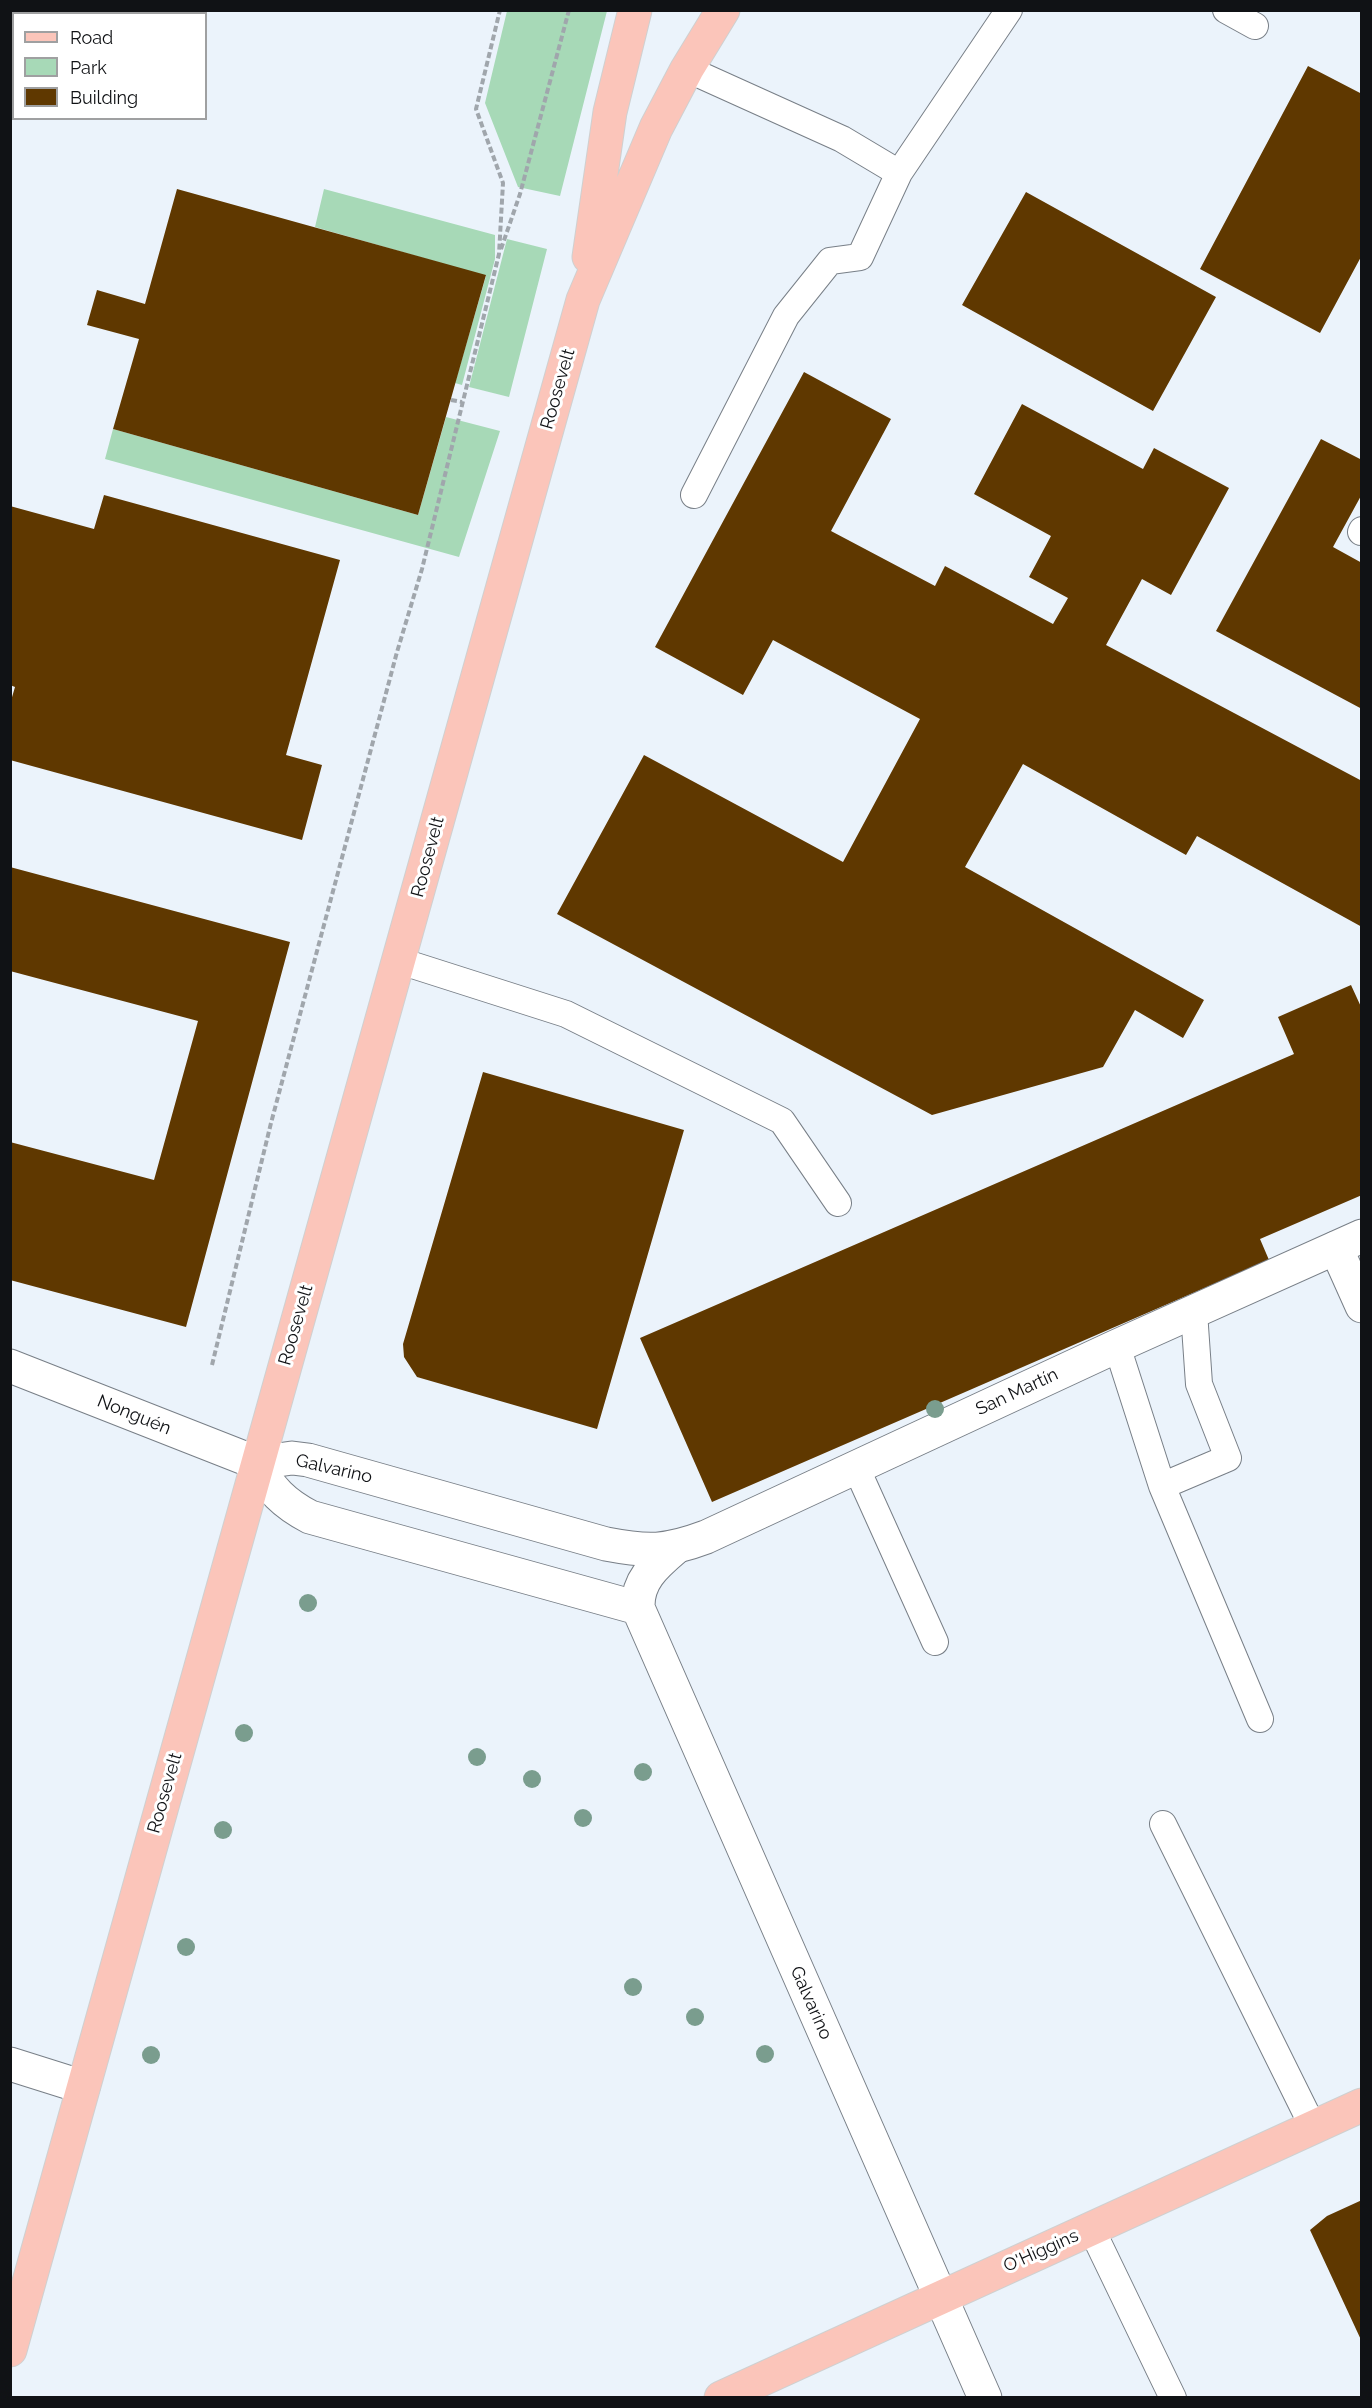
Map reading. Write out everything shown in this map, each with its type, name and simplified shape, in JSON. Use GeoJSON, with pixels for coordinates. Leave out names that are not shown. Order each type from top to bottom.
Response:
{"type":"FeatureCollection","features":[{"type":"Feature","properties":{"kind":"main road","name":"Roosevelt"},"geometry":{"type":"LineString","coordinates":[[10,2350],[583,300],[610,112],[636,10]]}},
{"type":"Feature","properties":{"kind":"main road","name":"Roosevelt"},"geometry":{"type":"LineString","coordinates":[[583,300],[656,128],[687,69],[723,10]]}},
{"type":"Feature","properties":{"kind":"main road","name":"O'Higgins"},"geometry":{"type":"LineString","coordinates":[[721,2397],[1362,2105]]}},
{"type":"Feature","properties":{"kind":"street"},"geometry":{"type":"LineString","coordinates":[[1349,1242],[1362,1306]]}},
{"type":"Feature","properties":{"kind":"street","name":"San Martín"},"geometry":{"type":"LineString","coordinates":[[674,1549],[706,1537],[1117,1346],[1349,1242]]}},
{"type":"Feature","properties":{"kind":"street","name":"Nonguén"},"geometry":{"type":"LineString","coordinates":[[10,1366],[257,1463]]}},
{"type":"Feature","properties":{"kind":"street","name":"Galvarino"},"geometry":{"type":"LineString","coordinates":[[257,1463],[292,1458],[308,1460],[606,1544],[650,1550],[674,1549]]}},
{"type":"Feature","properties":{"kind":"street"},"geometry":{"type":"LineString","coordinates":[[257,1463],[265,1480],[277,1494],[293,1509],[310,1517],[638,1608],[638,1597],[646,1575],[674,1549]]}},
{"type":"Feature","properties":{"kind":"street","name":"Galvarino"},"geometry":{"type":"LineString","coordinates":[[638,1608],[985,2397]]}},
{"type":"Feature","properties":{"kind":"street"},"geometry":{"type":"LineString","coordinates":[[10,2064],[83,2087]]}},
{"type":"Feature","properties":{"kind":"lane"},"geometry":{"type":"LineString","coordinates":[[694,495],[786,316],[830,261],[860,257],[899,173],[1009,10]]}},
{"type":"Feature","properties":{"kind":"lane"},"geometry":{"type":"LineString","coordinates":[[1226,10],[1255,26]]}},
{"type":"Feature","properties":{"kind":"lane"},"geometry":{"type":"LineString","coordinates":[[687,69],[842,139],[899,173]]}},
{"type":"Feature","properties":{"kind":"lane"},"geometry":{"type":"LineString","coordinates":[[400,961],[566,1014],[782,1121],[838,1203]]}},
{"type":"Feature","properties":{"kind":"lane"},"geometry":{"type":"LineString","coordinates":[[1162,1486],[1228,1458],[1199,1384],[1194,1312]]}},
{"type":"Feature","properties":{"kind":"lane"},"geometry":{"type":"LineString","coordinates":[[1117,1346],[1162,1486],[1260,1719]]}},
{"type":"Feature","properties":{"kind":"lane"},"geometry":{"type":"LineString","coordinates":[[856,1467],[935,1642]]}},
{"type":"Feature","properties":{"kind":"lane"},"geometry":{"type":"LineString","coordinates":[[1163,1824],[1313,2127]]}},
{"type":"Feature","properties":{"kind":"lane"},"geometry":{"type":"LineString","coordinates":[[1091,2228],[1173,2397]]}},
{"type":"Feature","properties":{"kind":"path"},"geometry":{"type":"LineString","coordinates":[[499,254],[504,183],[476,108],[500,10]]}},
{"type":"Feature","properties":{"kind":"path"},"geometry":{"type":"LineString","coordinates":[[212,1365],[274,1112],[397,652],[422,569],[499,254],[520,194],[569,10]]}},
{"type":"Feature","properties":{"kind":"path"},"geometry":{"type":"LineString","coordinates":[[451,400],[462,402]]}},
{"type":"Feature","properties":{"kind":"green space"},"geometry":{"type":"Polygon","coordinates":[[[507,11],[607,11],[560,196],[518,187],[485,103],[507,11]]]}},
{"type":"Feature","properties":{"kind":"green space"},"geometry":{"type":"Polygon","coordinates":[[[324,189],[495,235],[495,259],[462,385],[455,383],[486,276],[315,227],[324,189]]]}},
{"type":"Feature","properties":{"kind":"green space"},"geometry":{"type":"Polygon","coordinates":[[[507,239],[547,249],[509,397],[469,387],[507,239]]]}},
{"type":"Feature","properties":{"kind":"green space"},"geometry":{"type":"Polygon","coordinates":[[[446,417],[500,431],[459,557],[105,459],[113,429],[418,515],[446,417]]]}},
{"type":"Feature","properties":{"kind":"building"},"geometry":{"type":"Polygon","coordinates":[[[1308,66],[1362,94],[1362,255],[1320,333],[1200,269],[1308,66]]]}},
{"type":"Feature","properties":{"kind":"building"},"geometry":{"type":"Polygon","coordinates":[[[177,189],[486,275],[418,515],[113,429],[139,339],[87,325],[97,290],[145,304],[177,189]]]}},
{"type":"Feature","properties":{"kind":"building"},"geometry":{"type":"Polygon","coordinates":[[[1026,192],[1216,297],[1153,411],[962,305],[1026,192]]]}},
{"type":"Feature","properties":{"kind":"building"},"geometry":{"type":"Polygon","coordinates":[[[804,372],[891,419],[831,531],[935,586],[945,566],[1053,624],[1068,598],[1029,577],[1051,536],[974,494],[1022,404],[1143,469],[1154,448],[1229,488],[1171,595],[1142,579],[1106,645],[1362,781],[1362,927],[1197,836],[1186,855],[1023,764],[965,867],[1204,1000],[1183,1038],[1135,1010],[1103,1067],[932,1115],[557,914],[644,755],[843,862],[920,719],[773,640],[743,695],[655,647],[804,372]]]}},
{"type":"Feature","properties":{"kind":"building"},"geometry":{"type":"Polygon","coordinates":[[[1321,439],[1362,460],[1362,494],[1333,547],[1362,563],[1362,709],[1216,631],[1321,439]]]}},
{"type":"Feature","properties":{"kind":"building"},"geometry":{"type":"Polygon","coordinates":[[[104,495],[340,560],[286,755],[322,765],[302,840],[10,760],[10,704],[15,687],[10,685],[10,506],[94,529],[104,495]]]}},
{"type":"Feature","properties":{"kind":"building"},"geometry":{"type":"Polygon","coordinates":[[[10,867],[290,942],[186,1327],[10,1280],[10,1142],[154,1180],[198,1021],[10,971],[10,867]]]}},
{"type":"Feature","properties":{"kind":"building"},"geometry":{"type":"Polygon","coordinates":[[[1351,985],[1362,1009],[1362,1195],[1260,1239],[1269,1260],[712,1502],[640,1338],[1294,1054],[1278,1017],[1351,985]]]}},
{"type":"Feature","properties":{"kind":"building"},"geometry":{"type":"Polygon","coordinates":[[[483,1072],[684,1130],[597,1429],[417,1377],[404,1357],[403,1344],[483,1072]]]}},
{"type":"Feature","properties":{"kind":"building"},"geometry":{"type":"Polygon","coordinates":[[[1362,2200],[1362,2342],[1310,2230],[1327,2216],[1362,2200]]]}}]}
